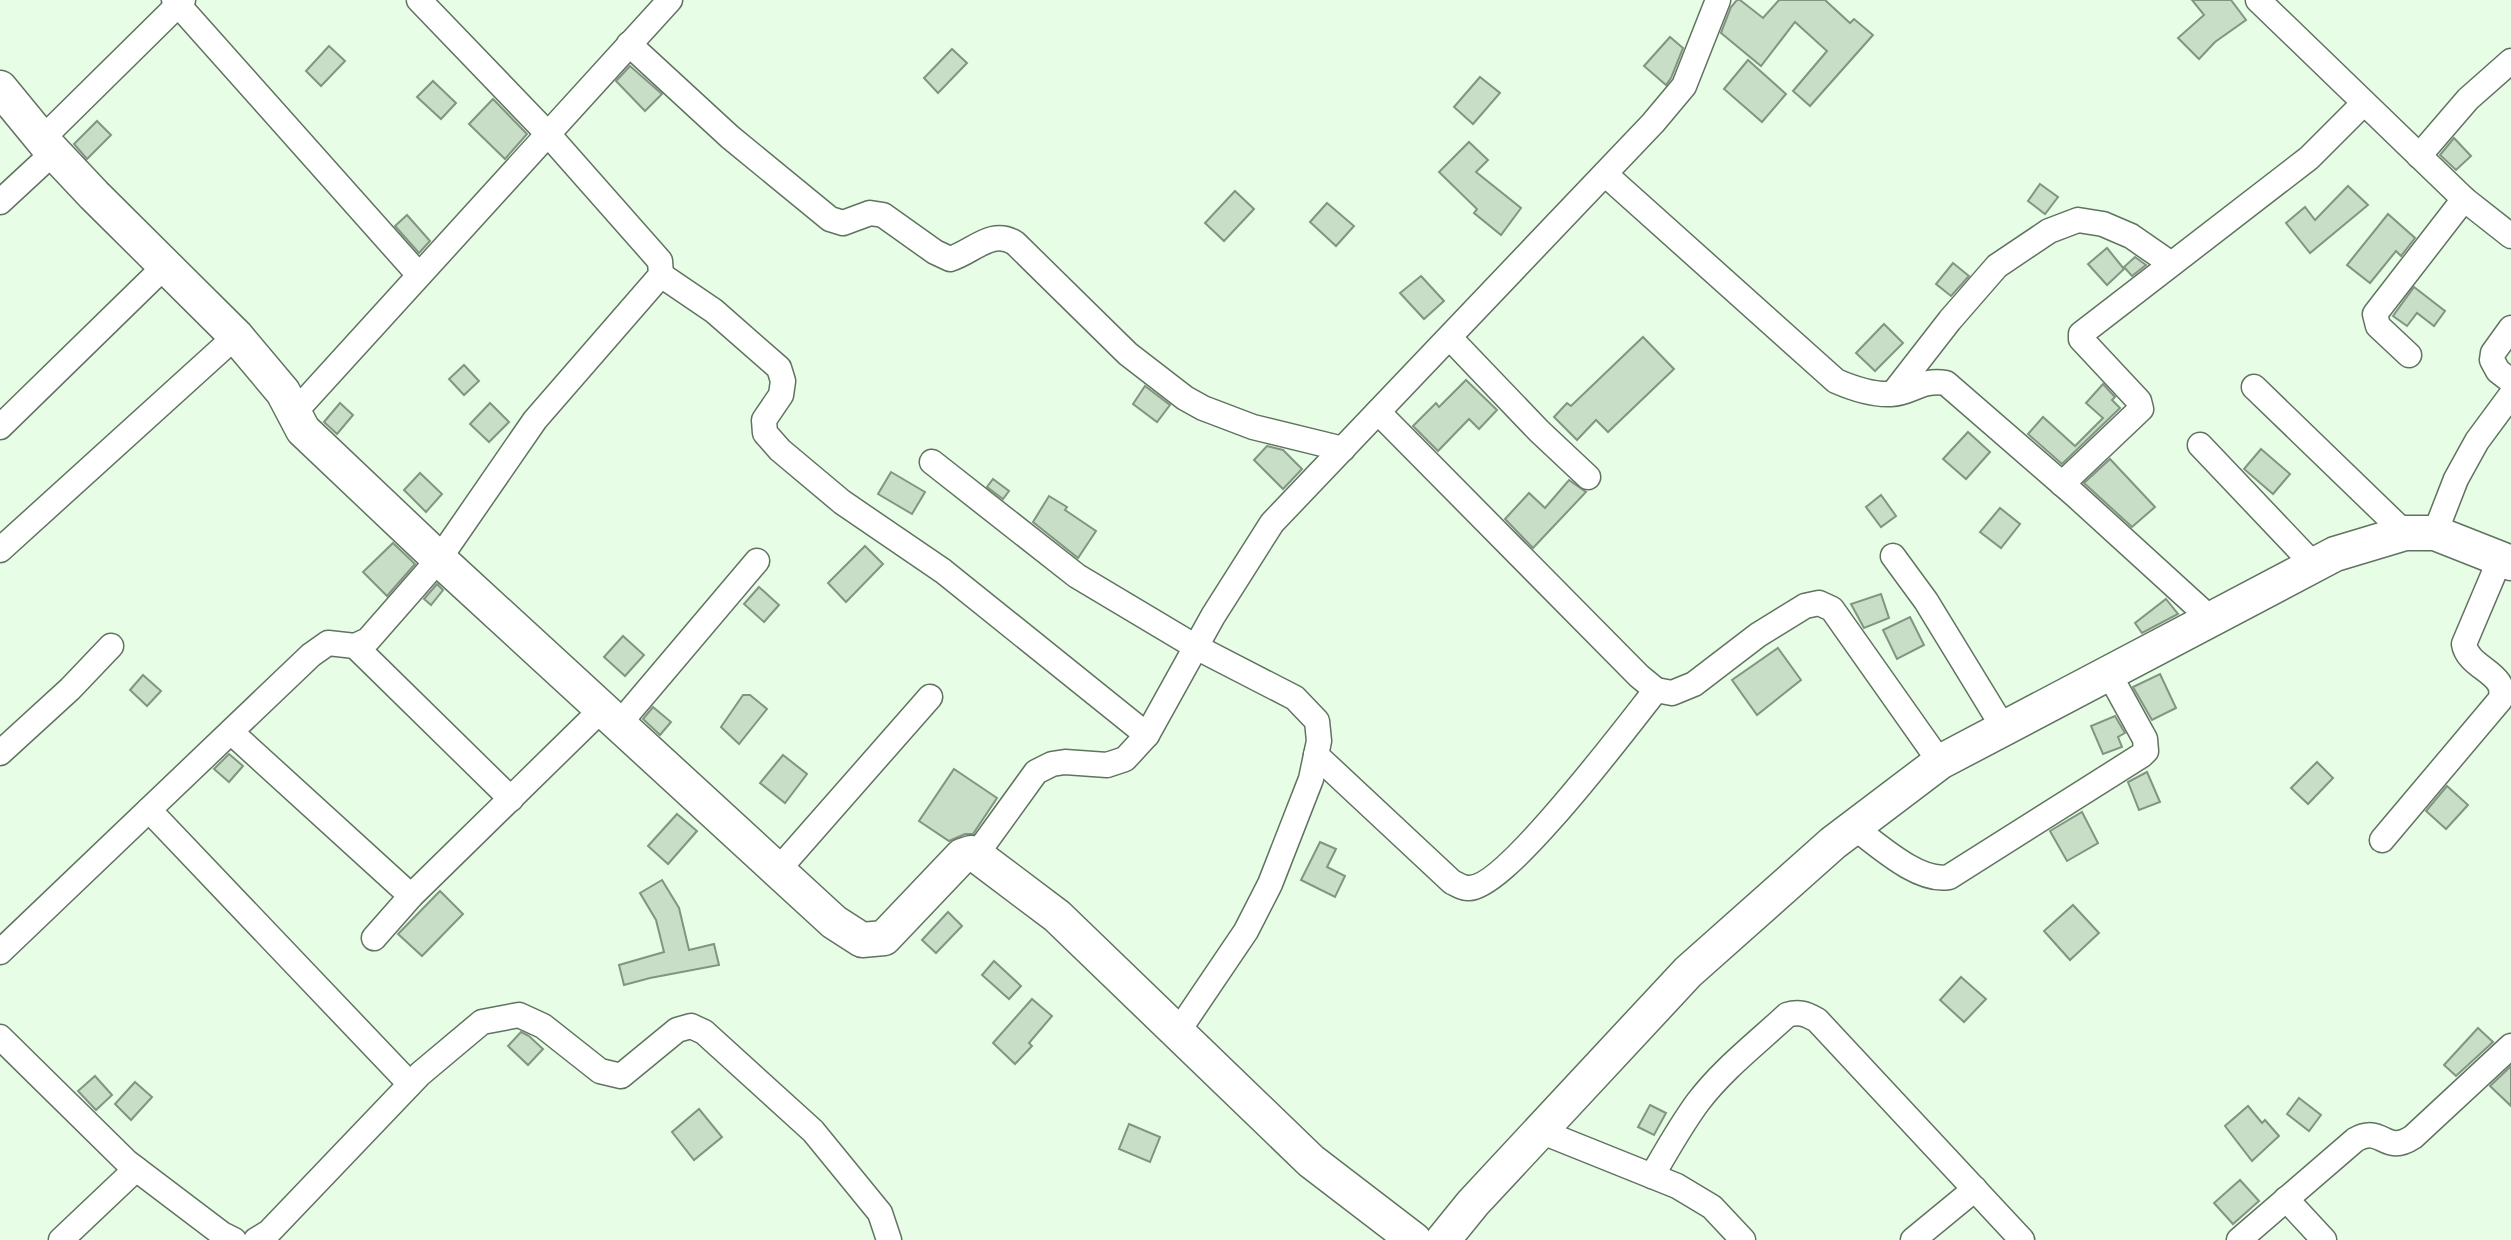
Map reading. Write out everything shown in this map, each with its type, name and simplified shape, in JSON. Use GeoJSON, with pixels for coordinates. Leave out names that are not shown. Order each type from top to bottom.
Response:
{"type":"FeatureCollection","features":[{"type":"Feature","properties":{"kind":"street"},"geometry":{"type":"LineString","coordinates":[[355,646],[368,640],[439,559],[535,420],[661,275],[660,261],[547,133],[419,0]]}},
{"type":"Feature","properties":{"kind":"street"},"geometry":{"type":"LineString","coordinates":[[294,413],[670,0]]}},
{"type":"Feature","properties":{"kind":"street"},"geometry":{"type":"LineString","coordinates":[[976,855],[1036,772],[1065,762],[1107,765],[1125,759],[1147,735],[1196,647],[1272,523],[1653,123],[1684,86],[1718,0]]}},
{"type":"Feature","properties":{"kind":"street"},"geometry":{"type":"LineString","coordinates":[[2258,0],[2464,199],[2511,236]]}},
{"type":"Feature","properties":{"kind":"street"},"geometry":{"type":"LineString","coordinates":[[0,202],[179,1],[419,275]]}},
{"type":"Feature","properties":{"kind":"street"},"geometry":{"type":"LineString","coordinates":[[629,44],[730,137],[830,219],[843,223],[870,213],[883,215],[950,259],[993,237],[1007,237],[1128,354],[1185,398],[1253,427],[1343,449]]}},
{"type":"Feature","properties":{"kind":"street"},"geometry":{"type":"LineString","coordinates":[[2419,156],[2477,90],[2511,61]]}},
{"type":"Feature","properties":{"kind":"street"},"geometry":{"type":"LineString","coordinates":[[0,88],[48,145],[236,336],[283,392],[303,430],[834,922],[862,940],[884,938],[962,856],[976,855],[1057,916],[1311,1161],[1414,1240]]}},
{"type":"Feature","properties":{"kind":"street"},"geometry":{"type":"LineString","coordinates":[[2062,484],[2141,409],[2139,401],[2081,339],[2081,334],[2309,158],[2364,103]]}},
{"type":"Feature","properties":{"kind":"street"},"geometry":{"type":"LineString","coordinates":[[1605,174],[1836,381],[1855,389],[1893,394],[1923,383],[1946,383],[2211,619]]}},
{"type":"Feature","properties":{"kind":"street"},"geometry":{"type":"LineString","coordinates":[[2409,355],[2378,326],[2375,314],[2464,199]]}},
{"type":"Feature","properties":{"kind":"street"},"geometry":{"type":"LineString","coordinates":[[1893,394],[1950,320],[1997,266],[2049,231],[2078,220],[2103,224],[2131,236],[2170,263]]}},
{"type":"Feature","properties":{"kind":"street"},"geometry":{"type":"LineString","coordinates":[[0,427],[165,266]]}},
{"type":"Feature","properties":{"kind":"street"},"geometry":{"type":"LineString","coordinates":[[661,275],[714,311],[779,368],[783,381],[781,395],[764,420],[765,433],[780,450],[842,502],[943,571],[1147,735]]}},
{"type":"Feature","properties":{"kind":"street"},"geometry":{"type":"LineString","coordinates":[[2511,328],[2493,353],[2492,360],[2498,371],[2511,381]]}},
{"type":"Feature","properties":{"kind":"street"},"geometry":{"type":"LineString","coordinates":[[0,550],[236,336]]}},
{"type":"Feature","properties":{"kind":"street"},"geometry":{"type":"LineString","coordinates":[[1450,338],[1588,477]]}},
{"type":"Feature","properties":{"kind":"street"},"geometry":{"type":"LineString","coordinates":[[2254,387],[2420,533],[2505,561],[2464,644],[2465,652],[2499,682],[2503,693],[2500,700],[2382,840]]}},
{"type":"Feature","properties":{"kind":"street"},"geometry":{"type":"LineString","coordinates":[[1443,1240],[1473,1203],[1688,972],[1833,843],[1940,762],[2003,727],[2335,554],[2420,533],[2477,441],[2511,395]]}},
{"type":"Feature","properties":{"kind":"street"},"geometry":{"type":"LineString","coordinates":[[1378,412],[1656,690],[1672,693],[1694,684],[1758,635],[1805,606],[1819,603],[1832,609],[1940,762]]}},
{"type":"Feature","properties":{"kind":"street"},"geometry":{"type":"LineString","coordinates":[[2200,445],[2314,565]]}},
{"type":"Feature","properties":{"kind":"street"},"geometry":{"type":"LineString","coordinates":[[932,462],[1077,576],[1196,647],[1295,698],[1317,721],[1319,741],[1311,779],[1270,884],[1246,931],[1177,1033]]}},
{"type":"Feature","properties":{"kind":"street"},"geometry":{"type":"LineString","coordinates":[[1893,556],[1926,601],[2003,727]]}},
{"type":"Feature","properties":{"kind":"street"},"geometry":{"type":"LineString","coordinates":[[374,938],[411,896],[511,799],[611,717],[757,561]]}},
{"type":"Feature","properties":{"kind":"street"},"geometry":{"type":"LineString","coordinates":[[0,952],[311,655],[328,643],[355,646],[511,799]]}},
{"type":"Feature","properties":{"kind":"street"},"geometry":{"type":"LineString","coordinates":[[0,753],[70,689],[111,646]]}},
{"type":"Feature","properties":{"kind":"street"},"geometry":{"type":"LineString","coordinates":[[1855,828],[1892,856],[1927,876],[1949,877],[2146,751],[2145,739],[2108,672]]}},
{"type":"Feature","properties":{"kind":"street"},"geometry":{"type":"LineString","coordinates":[[1316,755],[1452,882],[1469,889],[1485,883],[1518,856],[1656,690]]}},
{"type":"Feature","properties":{"kind":"street"},"geometry":{"type":"LineString","coordinates":[[778,870],[930,697]]}},
{"type":"Feature","properties":{"kind":"street"},"geometry":{"type":"LineString","coordinates":[[231,732],[411,896]]}},
{"type":"Feature","properties":{"kind":"street"},"geometry":{"type":"LineString","coordinates":[[149,810],[410,1084]]}},
{"type":"Feature","properties":{"kind":"street"},"geometry":{"type":"LineString","coordinates":[[1652,1176],[1700,1099],[1787,1015],[1797,1012],[1817,1020],[2022,1240]]}},
{"type":"Feature","properties":{"kind":"street"},"geometry":{"type":"LineString","coordinates":[[256,1240],[269,1232],[410,1084],[482,1022],[519,1015],[543,1026],[600,1071],[621,1076],[677,1030],[691,1026],[704,1032],[813,1131],[880,1213],[889,1240]]}},
{"type":"Feature","properties":{"kind":"street"},"geometry":{"type":"LineString","coordinates":[[0,1037],[136,1169],[234,1240]]}},
{"type":"Feature","properties":{"kind":"street"},"geometry":{"type":"LineString","coordinates":[[2239,1240],[2361,1136],[2376,1134],[2394,1144],[2404,1143],[2413,1137],[2511,1046]]}},
{"type":"Feature","properties":{"kind":"street"},"geometry":{"type":"LineString","coordinates":[[1540,1131],[1677,1186],[1712,1207],[1743,1240]]}},
{"type":"Feature","properties":{"kind":"street"},"geometry":{"type":"LineString","coordinates":[[61,1240],[136,1169]]}},
{"type":"Feature","properties":{"kind":"street"},"geometry":{"type":"LineString","coordinates":[[1913,1240],[1975,1189]]}},
{"type":"Feature","properties":{"kind":"street"},"geometry":{"type":"LineString","coordinates":[[2286,1199],[2324,1240]]}},
{"type":"Feature","properties":{"kind":"building"},"geometry":{"type":"Polygon","coordinates":[[[1737,0],[1763,18],[1779,0],[1825,0],[1850,23],[1854,19],[1873,35],[1810,106],[1793,91],[1827,51],[1795,22],[1761,66],[1721,33],[1737,0]]]}},
{"type":"Feature","properties":{"kind":"building"},"geometry":{"type":"Polygon","coordinates":[[[2192,0],[2231,0],[2246,20],[2215,42],[2199,59],[2178,38],[2204,15],[2192,0]]]}},
{"type":"Feature","properties":{"kind":"building"},"geometry":{"type":"Polygon","coordinates":[[[1670,37],[1683,48],[1666,85],[1644,66],[1670,37]]]}},
{"type":"Feature","properties":{"kind":"building"},"geometry":{"type":"Polygon","coordinates":[[[329,46],[345,61],[321,86],[306,71],[329,46]]]}},
{"type":"Feature","properties":{"kind":"building"},"geometry":{"type":"Polygon","coordinates":[[[952,49],[967,63],[938,93],[924,78],[952,49]]]}},
{"type":"Feature","properties":{"kind":"building"},"geometry":{"type":"Polygon","coordinates":[[[1748,60],[1786,94],[1762,122],[1724,89],[1748,60]]]}},
{"type":"Feature","properties":{"kind":"building"},"geometry":{"type":"Polygon","coordinates":[[[630,66],[662,94],[645,111],[616,81],[630,66]]]}},
{"type":"Feature","properties":{"kind":"building"},"geometry":{"type":"Polygon","coordinates":[[[1480,77],[1500,93],[1473,124],[1454,107],[1480,77]]]}},
{"type":"Feature","properties":{"kind":"building"},"geometry":{"type":"Polygon","coordinates":[[[433,81],[456,103],[441,119],[417,97],[433,81]]]}},
{"type":"Feature","properties":{"kind":"building"},"geometry":{"type":"Polygon","coordinates":[[[493,99],[527,134],[505,159],[469,124],[493,99]]]}},
{"type":"Feature","properties":{"kind":"building"},"geometry":{"type":"Polygon","coordinates":[[[97,121],[111,135],[87,159],[74,144],[97,121]]]}},
{"type":"Feature","properties":{"kind":"building"},"geometry":{"type":"Polygon","coordinates":[[[2454,138],[2471,156],[2456,170],[2440,155],[2454,138]]]}},
{"type":"Feature","properties":{"kind":"building"},"geometry":{"type":"Polygon","coordinates":[[[1469,142],[1488,160],[1476,172],[1521,208],[1501,235],[1474,213],[1477,209],[1439,172],[1469,142]]]}},
{"type":"Feature","properties":{"kind":"building"},"geometry":{"type":"Polygon","coordinates":[[[2040,184],[2058,197],[2045,214],[2028,201],[2040,184]]]}},
{"type":"Feature","properties":{"kind":"building"},"geometry":{"type":"Polygon","coordinates":[[[2348,186],[2368,205],[2310,253],[2286,223],[2305,207],[2315,220],[2348,186]]]}},
{"type":"Feature","properties":{"kind":"building"},"geometry":{"type":"Polygon","coordinates":[[[1235,191],[1254,209],[1224,241],[1205,223],[1235,191]]]}},
{"type":"Feature","properties":{"kind":"building"},"geometry":{"type":"Polygon","coordinates":[[[1327,203],[1354,226],[1336,246],[1310,222],[1327,203]]]}},
{"type":"Feature","properties":{"kind":"building"},"geometry":{"type":"Polygon","coordinates":[[[2388,214],[2415,238],[2401,256],[2396,251],[2370,283],[2347,265],[2388,214]]]}},
{"type":"Feature","properties":{"kind":"building"},"geometry":{"type":"Polygon","coordinates":[[[407,215],[430,241],[419,253],[395,226],[407,215]]]}},
{"type":"Feature","properties":{"kind":"building"},"geometry":{"type":"Polygon","coordinates":[[[2107,248],[2124,269],[2107,285],[2088,264],[2107,248]]]}},
{"type":"Feature","properties":{"kind":"building"},"geometry":{"type":"Polygon","coordinates":[[[2135,257],[2146,265],[2132,276],[2124,267],[2135,257]]]}},
{"type":"Feature","properties":{"kind":"building"},"geometry":{"type":"Polygon","coordinates":[[[1953,263],[1969,276],[1951,296],[1936,284],[1953,263]]]}},
{"type":"Feature","properties":{"kind":"building"},"geometry":{"type":"Polygon","coordinates":[[[1421,276],[1444,301],[1424,319],[1400,293],[1421,276]]]}},
{"type":"Feature","properties":{"kind":"building"},"geometry":{"type":"Polygon","coordinates":[[[2414,287],[2445,311],[2434,326],[2417,313],[2407,326],[2393,316],[2414,287]]]}},
{"type":"Feature","properties":{"kind":"building"},"geometry":{"type":"Polygon","coordinates":[[[1884,324],[1903,343],[1875,371],[1856,353],[1884,324]]]}},
{"type":"Feature","properties":{"kind":"building"},"geometry":{"type":"Polygon","coordinates":[[[1643,337],[1674,369],[1608,432],[1596,420],[1577,440],[1554,417],[1567,403],[1571,406],[1643,337]]]}},
{"type":"Feature","properties":{"kind":"building"},"geometry":{"type":"Polygon","coordinates":[[[464,365],[479,381],[464,395],[449,379],[464,365]]]}},
{"type":"Feature","properties":{"kind":"building"},"geometry":{"type":"Polygon","coordinates":[[[1466,380],[1497,410],[1479,429],[1469,419],[1438,451],[1413,426],[1436,403],[1439,407],[1466,380]]]}},
{"type":"Feature","properties":{"kind":"building"},"geometry":{"type":"Polygon","coordinates":[[[2103,384],[2120,408],[2062,464],[2028,434],[2043,417],[2075,446],[2103,418],[2086,403],[2103,384]]]}},
{"type":"Feature","properties":{"kind":"building"},"geometry":{"type":"Polygon","coordinates":[[[1145,386],[1170,405],[1157,422],[1133,404],[1145,386]]]}},
{"type":"Feature","properties":{"kind":"building"},"geometry":{"type":"Polygon","coordinates":[[[340,403],[353,415],[337,434],[324,422],[340,403]]]}},
{"type":"Feature","properties":{"kind":"building"},"geometry":{"type":"Polygon","coordinates":[[[490,403],[509,422],[489,442],[470,424],[490,403]]]}},
{"type":"Feature","properties":{"kind":"building"},"geometry":{"type":"Polygon","coordinates":[[[1968,432],[1990,452],[1966,479],[1943,459],[1968,432]]]}},
{"type":"Feature","properties":{"kind":"building"},"geometry":{"type":"Polygon","coordinates":[[[1267,446],[1283,450],[1302,469],[1283,489],[1254,460],[1267,446]]]}},
{"type":"Feature","properties":{"kind":"building"},"geometry":{"type":"Polygon","coordinates":[[[2261,449],[2290,474],[2273,494],[2244,469],[2261,449]]]}},
{"type":"Feature","properties":{"kind":"building"},"geometry":{"type":"Polygon","coordinates":[[[2110,459],[2155,507],[2132,527],[2084,483],[2110,459]]]}},
{"type":"Feature","properties":{"kind":"building"},"geometry":{"type":"Polygon","coordinates":[[[891,472],[925,492],[912,514],[878,494],[891,472]]]}},
{"type":"Feature","properties":{"kind":"building"},"geometry":{"type":"Polygon","coordinates":[[[420,473],[442,494],[426,512],[404,490],[420,473]]]}},
{"type":"Feature","properties":{"kind":"building"},"geometry":{"type":"Polygon","coordinates":[[[993,479],[1009,491],[1003,499],[987,487],[993,479]]]}},
{"type":"Feature","properties":{"kind":"building"},"geometry":{"type":"Polygon","coordinates":[[[1569,480],[1586,492],[1533,548],[1505,519],[1529,493],[1545,508],[1569,480]]]}},
{"type":"Feature","properties":{"kind":"building"},"geometry":{"type":"Polygon","coordinates":[[[1881,495],[1896,516],[1881,527],[1866,507],[1881,495]]]}},
{"type":"Feature","properties":{"kind":"building"},"geometry":{"type":"Polygon","coordinates":[[[1049,496],[1096,531],[1078,558],[1033,522],[1049,496]]]}},
{"type":"Feature","properties":{"kind":"building"},"geometry":{"type":"Polygon","coordinates":[[[2000,508],[2020,524],[2001,548],[1980,532],[2000,508]]]}},
{"type":"Feature","properties":{"kind":"building"},"geometry":{"type":"Polygon","coordinates":[[[393,543],[415,564],[387,596],[363,572],[393,543]]]}},
{"type":"Feature","properties":{"kind":"building"},"geometry":{"type":"Polygon","coordinates":[[[865,546],[883,564],[846,602],[828,583],[865,546]]]}},
{"type":"Feature","properties":{"kind":"building"},"geometry":{"type":"Polygon","coordinates":[[[437,584],[443,590],[431,605],[424,599],[437,584]]]}},
{"type":"Feature","properties":{"kind":"building"},"geometry":{"type":"Polygon","coordinates":[[[759,587],[779,605],[764,622],[744,604],[759,587]]]}},
{"type":"Feature","properties":{"kind":"building"},"geometry":{"type":"Polygon","coordinates":[[[1881,594],[1889,618],[1864,628],[1851,604],[1881,594]]]}},
{"type":"Feature","properties":{"kind":"building"},"geometry":{"type":"Polygon","coordinates":[[[2166,599],[2178,614],[2142,633],[2135,623],[2166,599]]]}},
{"type":"Feature","properties":{"kind":"building"},"geometry":{"type":"Polygon","coordinates":[[[1910,617],[1924,645],[1897,659],[1883,630],[1910,617]]]}},
{"type":"Feature","properties":{"kind":"building"},"geometry":{"type":"Polygon","coordinates":[[[623,636],[644,655],[625,676],[604,657],[623,636]]]}},
{"type":"Feature","properties":{"kind":"building"},"geometry":{"type":"Polygon","coordinates":[[[1778,648],[1801,680],[1757,715],[1732,680],[1778,648]]]}},
{"type":"Feature","properties":{"kind":"building"},"geometry":{"type":"Polygon","coordinates":[[[2160,674],[2176,708],[2152,720],[2133,687],[2160,674]]]}},
{"type":"Feature","properties":{"kind":"building"},"geometry":{"type":"Polygon","coordinates":[[[143,675],[161,691],[147,706],[130,690],[143,675]]]}},
{"type":"Feature","properties":{"kind":"building"},"geometry":{"type":"Polygon","coordinates":[[[743,695],[750,695],[767,709],[739,744],[721,727],[743,695]]]}},
{"type":"Feature","properties":{"kind":"building"},"geometry":{"type":"Polygon","coordinates":[[[653,707],[671,722],[660,735],[643,719],[653,707]]]}},
{"type":"Feature","properties":{"kind":"building"},"geometry":{"type":"Polygon","coordinates":[[[2115,716],[2125,733],[2118,737],[2122,747],[2103,754],[2091,726],[2115,716]]]}},
{"type":"Feature","properties":{"kind":"building"},"geometry":{"type":"Polygon","coordinates":[[[229,754],[243,766],[229,782],[214,769],[229,754]]]}},
{"type":"Feature","properties":{"kind":"building"},"geometry":{"type":"Polygon","coordinates":[[[783,755],[807,774],[785,803],[760,783],[783,755]]]}},
{"type":"Feature","properties":{"kind":"building"},"geometry":{"type":"Polygon","coordinates":[[[2317,762],[2333,778],[2308,804],[2291,788],[2317,762]]]}},
{"type":"Feature","properties":{"kind":"building"},"geometry":{"type":"Polygon","coordinates":[[[954,769],[997,798],[973,834],[949,841],[919,821],[954,769]]]}},
{"type":"Feature","properties":{"kind":"building"},"geometry":{"type":"Polygon","coordinates":[[[2147,772],[2160,802],[2139,810],[2128,782],[2147,772]]]}},
{"type":"Feature","properties":{"kind":"building"},"geometry":{"type":"Polygon","coordinates":[[[2447,786],[2468,805],[2446,829],[2426,811],[2447,786]]]}},
{"type":"Feature","properties":{"kind":"building"},"geometry":{"type":"Polygon","coordinates":[[[2082,812],[2098,843],[2067,861],[2050,831],[2082,812]]]}},
{"type":"Feature","properties":{"kind":"building"},"geometry":{"type":"Polygon","coordinates":[[[677,814],[697,831],[668,864],[648,846],[677,814]]]}},
{"type":"Feature","properties":{"kind":"building"},"geometry":{"type":"Polygon","coordinates":[[[1320,842],[1336,849],[1327,867],[1345,876],[1335,897],[1301,880],[1320,842]]]}},
{"type":"Feature","properties":{"kind":"building"},"geometry":{"type":"Polygon","coordinates":[[[662,880],[679,908],[689,950],[714,944],[719,965],[624,985],[619,965],[664,952],[656,920],[640,893],[662,880]]]}},
{"type":"Feature","properties":{"kind":"building"},"geometry":{"type":"Polygon","coordinates":[[[440,891],[463,914],[422,956],[398,934],[440,891]]]}},
{"type":"Feature","properties":{"kind":"building"},"geometry":{"type":"Polygon","coordinates":[[[2073,905],[2099,933],[2070,960],[2044,931],[2073,905]]]}},
{"type":"Feature","properties":{"kind":"building"},"geometry":{"type":"Polygon","coordinates":[[[948,912],[962,926],[936,953],[922,940],[948,912]]]}},
{"type":"Feature","properties":{"kind":"building"},"geometry":{"type":"Polygon","coordinates":[[[994,961],[1021,986],[1009,999],[982,975],[994,961]]]}},
{"type":"Feature","properties":{"kind":"building"},"geometry":{"type":"Polygon","coordinates":[[[1961,977],[1986,999],[1964,1022],[1940,1000],[1961,977]]]}},
{"type":"Feature","properties":{"kind":"building"},"geometry":{"type":"Polygon","coordinates":[[[1032,999],[1052,1016],[1029,1043],[1032,1046],[1015,1064],[993,1043],[1032,999]]]}},
{"type":"Feature","properties":{"kind":"building"},"geometry":{"type":"Polygon","coordinates":[[[2478,1028],[2493,1042],[2456,1076],[2444,1065],[2478,1028]]]}},
{"type":"Feature","properties":{"kind":"building"},"geometry":{"type":"Polygon","coordinates":[[[521,1032],[543,1049],[528,1065],[508,1046],[521,1032]]]}},
{"type":"Feature","properties":{"kind":"building"},"geometry":{"type":"Polygon","coordinates":[[[2511,1066],[2511,1106],[2490,1086],[2511,1066]]]}},
{"type":"Feature","properties":{"kind":"building"},"geometry":{"type":"Polygon","coordinates":[[[95,1076],[112,1095],[96,1110],[78,1091],[95,1076]]]}},
{"type":"Feature","properties":{"kind":"building"},"geometry":{"type":"Polygon","coordinates":[[[135,1082],[152,1097],[131,1120],[115,1104],[135,1082]]]}},
{"type":"Feature","properties":{"kind":"building"},"geometry":{"type":"Polygon","coordinates":[[[2299,1098],[2321,1115],[2309,1131],[2287,1114],[2299,1098]]]}},
{"type":"Feature","properties":{"kind":"building"},"geometry":{"type":"Polygon","coordinates":[[[1650,1105],[1666,1113],[1654,1135],[1638,1127],[1650,1105]]]}},
{"type":"Feature","properties":{"kind":"building"},"geometry":{"type":"Polygon","coordinates":[[[2248,1106],[2262,1123],[2265,1120],[2279,1136],[2252,1161],[2225,1126],[2248,1106]]]}},
{"type":"Feature","properties":{"kind":"building"},"geometry":{"type":"Polygon","coordinates":[[[699,1109],[722,1137],[694,1160],[672,1132],[699,1109]]]}},
{"type":"Feature","properties":{"kind":"building"},"geometry":{"type":"Polygon","coordinates":[[[1129,1124],[1160,1137],[1150,1162],[1119,1149],[1129,1124]]]}},
{"type":"Feature","properties":{"kind":"building"},"geometry":{"type":"Polygon","coordinates":[[[2240,1180],[2259,1201],[2233,1224],[2214,1203],[2240,1180]]]}}]}
